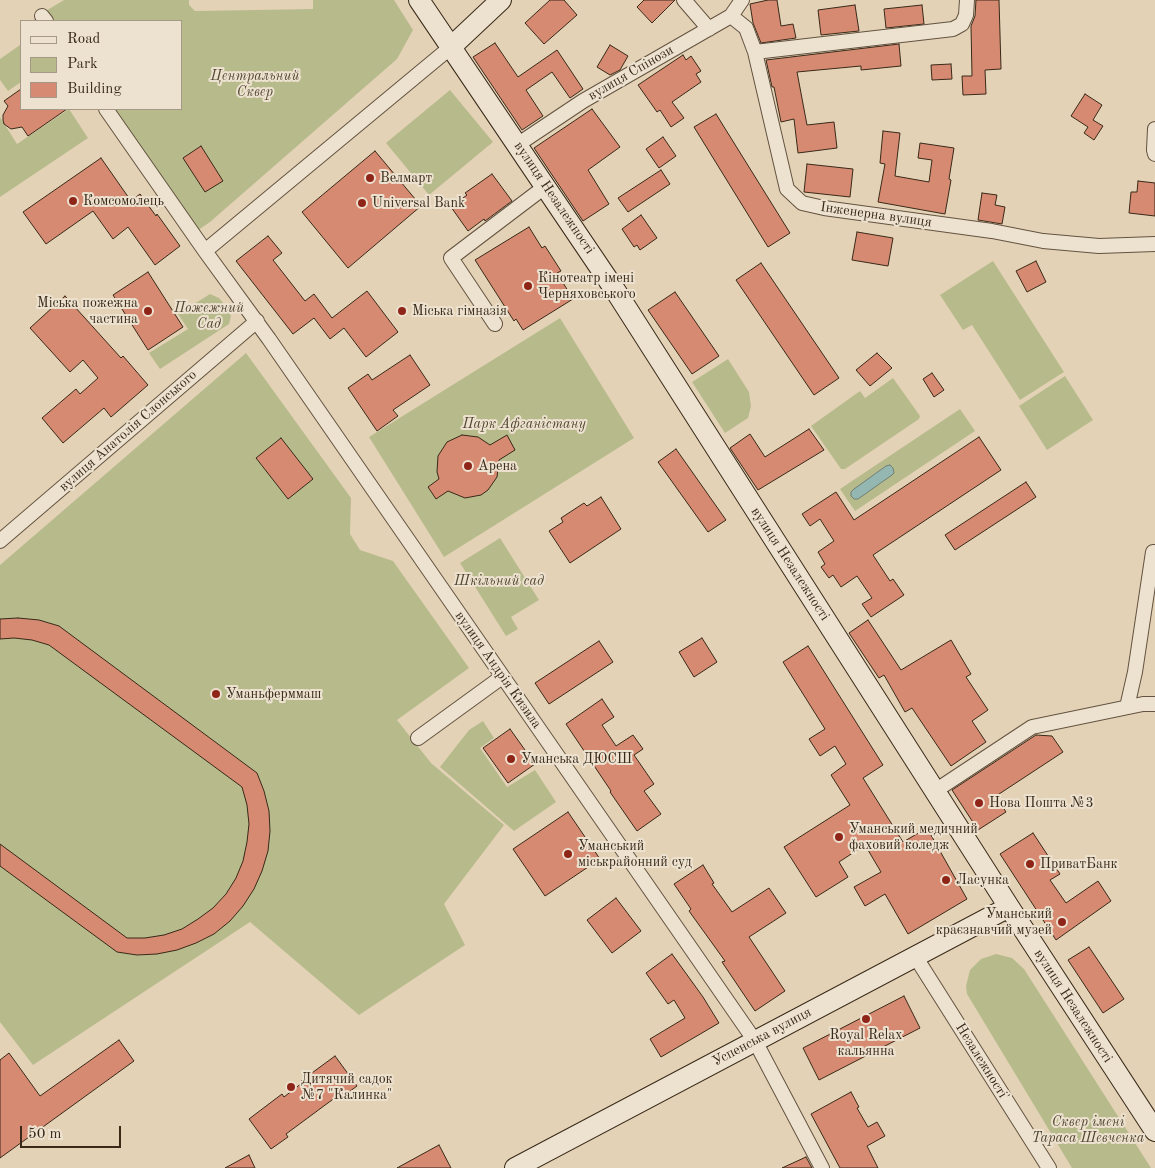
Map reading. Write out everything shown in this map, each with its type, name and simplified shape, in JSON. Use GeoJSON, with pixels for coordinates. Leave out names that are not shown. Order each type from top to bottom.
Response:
{"type":"FeatureCollection","features":[{"type":"Feature","properties":{"kind":"main road","name":"вулиця Незалежності"},"geometry":{"type":"LineString","coordinates":[[420,0],[615,290],[1009,907],[1155,1131]]}},
{"type":"Feature","properties":{"kind":"main road"},"geometry":{"type":"LineString","coordinates":[[451,47],[501,0]]}},
{"type":"Feature","properties":{"kind":"main road","name":"Успенська вулиця"},"geometry":{"type":"LineString","coordinates":[[515,1168],[1009,907]]}},
{"type":"Feature","properties":{"kind":"street"},"geometry":{"type":"LineString","coordinates":[[684,0],[708,29]]}},
{"type":"Feature","properties":{"kind":"street","name":"вулиця Спінози"},"geometry":{"type":"LineString","coordinates":[[517,145],[583,101],[731,16],[742,0]]}},
{"type":"Feature","properties":{"kind":"street"},"geometry":{"type":"LineString","coordinates":[[755,52],[953,29],[962,24],[966,15],[967,0]]}},
{"type":"Feature","properties":{"kind":"street","name":"Інженерна вулиця"},"geometry":{"type":"LineString","coordinates":[[731,16],[746,28],[755,52],[787,189],[802,203],[992,231],[1043,241],[1099,246],[1155,244]]}},
{"type":"Feature","properties":{"kind":"street"},"geometry":{"type":"LineString","coordinates":[[205,251],[451,47]]}},
{"type":"Feature","properties":{"kind":"street","name":"вулиця Андрія Кизила"},"geometry":{"type":"LineString","coordinates":[[107,110],[256,321],[754,1041],[822,1168]]}},
{"type":"Feature","properties":{"kind":"street"},"geometry":{"type":"LineString","coordinates":[[1155,129],[1155,154]]}},
{"type":"Feature","properties":{"kind":"street"},"geometry":{"type":"LineString","coordinates":[[495,324],[452,258],[546,186]]}},
{"type":"Feature","properties":{"kind":"street","name":"вулиця Анатолія Слонського"},"geometry":{"type":"LineString","coordinates":[[0,540],[256,321]]}},
{"type":"Feature","properties":{"kind":"street"},"geometry":{"type":"LineString","coordinates":[[1127,707],[1135,672],[1155,552]]}},
{"type":"Feature","properties":{"kind":"street"},"geometry":{"type":"LineString","coordinates":[[418,738],[502,676]]}},
{"type":"Feature","properties":{"kind":"street"},"geometry":{"type":"LineString","coordinates":[[935,791],[1032,727],[1143,704],[1155,704]]}},
{"type":"Feature","properties":{"kind":"street","name":"Незалежності'"},"geometry":{"type":"LineString","coordinates":[[915,956],[1049,1168]]}},
{"type":"Feature","properties":{"kind":"green space","name":"Центральний Сквер"},"geometry":{"type":"Polygon","coordinates":[[[64,0],[189,0],[189,5],[195,11],[313,9],[313,0],[394,0],[413,30],[397,59],[210,222],[197,231],[113,110],[182,110],[182,20],[49,20],[44,12],[64,0]]]}},
{"type":"Feature","properties":{"kind":"green space"},"geometry":{"type":"Polygon","coordinates":[[[20,45],[20,83],[8,91],[0,80],[0,59],[20,45]]]}},
{"type":"Feature","properties":{"kind":"green space"},"geometry":{"type":"Polygon","coordinates":[[[450,90],[493,142],[429,195],[386,143],[450,90]]]}},
{"type":"Feature","properties":{"kind":"green space"},"geometry":{"type":"Polygon","coordinates":[[[68,110],[70,110],[88,138],[0,197],[0,117],[17,144],[68,110]]]}},
{"type":"Feature","properties":{"kind":"green space"},"geometry":{"type":"Polygon","coordinates":[[[993,261],[1064,372],[1020,400],[972,325],[963,330],[940,295],[993,261]]]}},
{"type":"Feature","properties":{"kind":"green space","name":"Пожежний Сад"},"geometry":{"type":"Polygon","coordinates":[[[210,294],[219,298],[224,304],[231,316],[229,324],[160,369],[149,353],[188,329],[178,314],[210,294]]]}},
{"type":"Feature","properties":{"kind":"green space","name":"Парк Афганістану"},"geometry":{"type":"Polygon","coordinates":[[[560,318],[634,438],[444,557],[369,437],[560,318]]]}},
{"type":"Feature","properties":{"kind":"green space","name":"Уманьферммаш"},"geometry":{"type":"Polygon","coordinates":[[[246,353],[351,498],[350,534],[360,550],[393,561],[469,668],[397,720],[431,763],[504,825],[444,904],[465,945],[359,1015],[250,922],[33,1065],[0,1022],[0,565],[246,353]]]}},
{"type":"Feature","properties":{"kind":"green space"},"geometry":{"type":"Polygon","coordinates":[[[728,359],[749,392],[751,406],[748,418],[725,433],[692,382],[728,359]]]}},
{"type":"Feature","properties":{"kind":"green space"},"geometry":{"type":"Polygon","coordinates":[[[1065,376],[1093,420],[1047,450],[1019,406],[1065,376]]]}},
{"type":"Feature","properties":{"kind":"green space"},"geometry":{"type":"Polygon","coordinates":[[[893,378],[920,416],[919,419],[845,469],[841,469],[811,426],[860,391],[865,398],[893,378]]]}},
{"type":"Feature","properties":{"kind":"green space"},"geometry":{"type":"Polygon","coordinates":[[[960,409],[975,431],[855,511],[840,489],[960,409]]]}},
{"type":"Feature","properties":{"kind":"green space","name":"Шкільний сад"},"geometry":{"type":"Polygon","coordinates":[[[500,538],[539,600],[511,617],[518,629],[506,636],[460,563],[500,538]]]}},
{"type":"Feature","properties":{"kind":"green space"},"geometry":{"type":"Polygon","coordinates":[[[483,721],[494,738],[480,748],[507,787],[535,770],[556,802],[514,831],[440,767],[469,730],[483,721]]]}},
{"type":"Feature","properties":{"kind":"green space","name":"Сквер імені Тараса Шевченка"},"geometry":{"type":"Polygon","coordinates":[[[996,954],[1012,958],[1024,969],[1151,1168],[1072,1168],[967,994],[966,986],[970,970],[981,959],[996,954]]]}},
{"type":"Feature","properties":{"kind":"water"},"geometry":{"type":"Polygon","coordinates":[[[890,465],[894,473],[892,475],[858,499],[854,499],[851,496],[851,492],[854,489],[890,465]]]}},
{"type":"Feature","properties":{"kind":"building"},"geometry":{"type":"Polygon","coordinates":[[[550,0],[564,0],[577,15],[544,44],[525,23],[550,0]]]}},
{"type":"Feature","properties":{"kind":"building"},"geometry":{"type":"Polygon","coordinates":[[[644,0],[675,0],[652,23],[637,7],[644,0]]]}},
{"type":"Feature","properties":{"kind":"building"},"geometry":{"type":"Polygon","coordinates":[[[777,0],[781,26],[793,24],[796,38],[761,43],[753,23],[750,4],[777,0]]]}},
{"type":"Feature","properties":{"kind":"building"},"geometry":{"type":"Polygon","coordinates":[[[976,0],[999,0],[1001,69],[985,70],[986,94],[963,95],[962,76],[972,76],[971,26],[975,16],[976,0]]]}},
{"type":"Feature","properties":{"kind":"building"},"geometry":{"type":"Polygon","coordinates":[[[855,5],[859,31],[821,35],[818,10],[855,5]]]}},
{"type":"Feature","properties":{"kind":"building"},"geometry":{"type":"Polygon","coordinates":[[[922,5],[924,24],[886,28],[884,9],[922,5]]]}},
{"type":"Feature","properties":{"kind":"building"},"geometry":{"type":"Polygon","coordinates":[[[495,43],[518,77],[557,50],[583,89],[570,98],[552,72],[526,90],[543,116],[522,130],[473,57],[495,43]]]}},
{"type":"Feature","properties":{"kind":"building"},"geometry":{"type":"Polygon","coordinates":[[[899,44],[901,66],[861,70],[861,66],[797,72],[807,125],[834,122],[837,148],[798,153],[794,119],[781,122],[766,60],[899,44]]]}},
{"type":"Feature","properties":{"kind":"building"},"geometry":{"type":"Polygon","coordinates":[[[610,45],[628,56],[620,70],[610,75],[597,67],[610,45]]]}},
{"type":"Feature","properties":{"kind":"building"},"geometry":{"type":"Polygon","coordinates":[[[683,55],[686,60],[691,56],[701,71],[696,74],[701,82],[672,102],[684,118],[671,127],[660,110],[657,112],[638,85],[683,55]]]}},
{"type":"Feature","properties":{"kind":"building"},"geometry":{"type":"Polygon","coordinates":[[[951,64],[952,79],[932,80],[931,65],[951,64]]]}},
{"type":"Feature","properties":{"kind":"building"},"geometry":{"type":"Polygon","coordinates":[[[20,90],[20,110],[66,110],[28,136],[22,127],[11,129],[4,124],[3,115],[8,106],[4,101],[20,90]]]}},
{"type":"Feature","properties":{"kind":"building"},"geometry":{"type":"Polygon","coordinates":[[[1085,94],[1102,105],[1093,120],[1103,126],[1094,140],[1084,133],[1088,127],[1071,116],[1085,94]]]}},
{"type":"Feature","properties":{"kind":"building"},"geometry":{"type":"Polygon","coordinates":[[[592,109],[620,147],[588,170],[609,204],[583,221],[534,148],[592,109]]]}},
{"type":"Feature","properties":{"kind":"building"},"geometry":{"type":"Polygon","coordinates":[[[716,114],[790,233],[768,247],[694,127],[716,114]]]}},
{"type":"Feature","properties":{"kind":"building"},"geometry":{"type":"Polygon","coordinates":[[[883,131],[900,133],[895,176],[929,182],[932,160],[918,158],[920,143],[954,148],[945,214],[878,202],[885,164],[880,163],[883,131]]]}},
{"type":"Feature","properties":{"kind":"building"},"geometry":{"type":"Polygon","coordinates":[[[663,137],[676,156],[659,168],[646,149],[663,137]]]}},
{"type":"Feature","properties":{"kind":"building"},"geometry":{"type":"Polygon","coordinates":[[[201,146],[223,181],[205,192],[183,158],[201,146]]]}},
{"type":"Feature","properties":{"kind":"building","name":"Велмарт"},"geometry":{"type":"Polygon","coordinates":[[[375,151],[421,206],[348,268],[302,212],[375,151]]]}},
{"type":"Feature","properties":{"kind":"building"},"geometry":{"type":"Polygon","coordinates":[[[101,158],[131,201],[140,194],[180,246],[155,265],[128,227],[113,239],[93,211],[46,244],[23,212],[101,158]]]}},
{"type":"Feature","properties":{"kind":"building"},"geometry":{"type":"Polygon","coordinates":[[[807,164],[853,169],[850,197],[804,192],[807,164]]]}},
{"type":"Feature","properties":{"kind":"building"},"geometry":{"type":"Polygon","coordinates":[[[661,170],[670,184],[628,212],[618,198],[661,170]]]}},
{"type":"Feature","properties":{"kind":"building"},"geometry":{"type":"Polygon","coordinates":[[[492,174],[512,201],[468,231],[451,207],[467,195],[465,193],[492,174]]]}},
{"type":"Feature","properties":{"kind":"building"},"geometry":{"type":"Polygon","coordinates":[[[1138,181],[1155,183],[1155,216],[1129,213],[1131,192],[1137,192],[1138,181]]]}},
{"type":"Feature","properties":{"kind":"building"},"geometry":{"type":"Polygon","coordinates":[[[982,193],[997,195],[995,205],[1005,207],[1002,224],[978,220],[982,193]]]}},
{"type":"Feature","properties":{"kind":"building"},"geometry":{"type":"Polygon","coordinates":[[[641,215],[657,238],[640,250],[637,245],[634,247],[622,229],[641,215]]]}},
{"type":"Feature","properties":{"kind":"building","name":"Кінотеатр імені Черняховського"},"geometry":{"type":"Polygon","coordinates":[[[529,227],[542,248],[545,246],[561,271],[557,273],[573,299],[523,330],[516,319],[514,321],[475,260],[529,227]]]}},
{"type":"Feature","properties":{"kind":"building"},"geometry":{"type":"Polygon","coordinates":[[[857,232],[893,238],[888,266],[852,260],[857,232]]]}},
{"type":"Feature","properties":{"kind":"building"},"geometry":{"type":"Polygon","coordinates":[[[268,236],[282,253],[273,260],[305,301],[314,294],[332,318],[367,291],[398,332],[366,357],[344,328],[330,339],[314,318],[293,334],[236,261],[268,236]]]}},
{"type":"Feature","properties":{"kind":"building"},"geometry":{"type":"Polygon","coordinates":[[[1036,261],[1046,282],[1027,292],[1016,271],[1036,261]]]}},
{"type":"Feature","properties":{"kind":"building"},"geometry":{"type":"Polygon","coordinates":[[[761,263],[839,378],[814,395],[736,280],[761,263]]]}},
{"type":"Feature","properties":{"kind":"building","name":"Міська пожежна частина"},"geometry":{"type":"Polygon","coordinates":[[[148,272],[183,327],[148,350],[113,295],[148,272]]]}},
{"type":"Feature","properties":{"kind":"building"},"geometry":{"type":"Polygon","coordinates":[[[675,292],[719,356],[692,374],[648,310],[675,292]]]}},
{"type":"Feature","properties":{"kind":"building"},"geometry":{"type":"Polygon","coordinates":[[[65,296],[148,385],[111,417],[104,408],[63,443],[42,418],[76,389],[80,394],[98,378],[83,360],[70,372],[30,328],[65,296]]]}},
{"type":"Feature","properties":{"kind":"building"},"geometry":{"type":"Polygon","coordinates":[[[877,353],[892,368],[870,386],[856,370],[877,353]]]}},
{"type":"Feature","properties":{"kind":"building"},"geometry":{"type":"Polygon","coordinates":[[[410,355],[430,385],[393,410],[398,416],[377,431],[348,388],[368,374],[372,380],[410,355]]]}},
{"type":"Feature","properties":{"kind":"building"},"geometry":{"type":"Polygon","coordinates":[[[932,373],[944,390],[934,397],[923,379],[932,373]]]}},
{"type":"Feature","properties":{"kind":"building"},"geometry":{"type":"Polygon","coordinates":[[[809,429],[824,450],[758,490],[730,448],[750,434],[765,457],[809,429]]]}},
{"type":"Feature","properties":{"kind":"building","name":"Арена"},"geometry":{"type":"Polygon","coordinates":[[[462,435],[478,437],[490,445],[507,435],[515,450],[499,460],[497,477],[488,490],[481,495],[465,498],[448,491],[436,499],[428,487],[439,479],[437,472],[438,456],[447,442],[462,435]]]}},
{"type":"Feature","properties":{"kind":"building"},"geometry":{"type":"Polygon","coordinates":[[[979,437],[1001,470],[873,555],[890,581],[893,579],[904,595],[871,617],[862,604],[872,598],[857,576],[841,587],[833,575],[829,578],[821,567],[825,564],[818,552],[834,541],[820,519],[810,526],[802,514],[836,492],[854,520],[979,437]]]}},
{"type":"Feature","properties":{"kind":"building"},"geometry":{"type":"Polygon","coordinates":[[[281,438],[313,479],[288,499],[256,458],[281,438]]]}},
{"type":"Feature","properties":{"kind":"building"},"geometry":{"type":"Polygon","coordinates":[[[676,449],[726,520],[708,532],[658,462],[676,449]]]}},
{"type":"Feature","properties":{"kind":"building"},"geometry":{"type":"Polygon","coordinates":[[[1026,482],[1036,497],[955,550],[945,535],[1026,482]]]}},
{"type":"Feature","properties":{"kind":"building"},"geometry":{"type":"Polygon","coordinates":[[[601,497],[621,529],[570,563],[549,531],[563,522],[561,518],[584,503],[587,506],[601,497]]]}},
{"type":"Feature","properties":{"kind":"building"},"geometry":{"type":"Polygon","coordinates":[[[0,619],[39,620],[59,626],[257,773],[269,811],[268,851],[254,889],[243,906],[230,921],[214,934],[177,950],[157,954],[137,955],[117,952],[0,866],[0,844],[127,938],[164,935],[182,929],[198,919],[213,908],[226,894],[236,878],[243,861],[249,824],[247,805],[242,787],[49,645],[32,640],[0,639],[0,619]]]}},
{"type":"Feature","properties":{"kind":"building"},"geometry":{"type":"Polygon","coordinates":[[[868,620],[901,670],[951,640],[971,674],[966,677],[988,710],[972,721],[986,742],[951,766],[912,708],[905,712],[884,675],[879,678],[849,633],[868,620]]]}},
{"type":"Feature","properties":{"kind":"building"},"geometry":{"type":"Polygon","coordinates":[[[702,638],[717,662],[694,677],[679,652],[702,638]]]}},
{"type":"Feature","properties":{"kind":"building"},"geometry":{"type":"Polygon","coordinates":[[[599,641],[613,662],[549,704],[535,683],[599,641]]]}},
{"type":"Feature","properties":{"kind":"building"},"geometry":{"type":"Polygon","coordinates":[[[808,646],[883,765],[863,778],[903,842],[927,828],[967,899],[908,934],[885,894],[865,906],[854,887],[881,872],[865,845],[839,862],[848,877],[816,897],[784,847],[850,805],[831,775],[846,764],[835,746],[820,756],[809,739],[825,729],[783,662],[808,646]]]}},
{"type":"Feature","properties":{"kind":"building"},"geometry":{"type":"Polygon","coordinates":[[[602,699],[614,717],[602,725],[616,746],[633,735],[643,749],[634,755],[654,784],[644,791],[661,814],[637,831],[566,724],[602,699]]]}},
{"type":"Feature","properties":{"kind":"building"},"geometry":{"type":"Polygon","coordinates":[[[510,729],[535,764],[508,783],[483,748],[510,729]]]}},
{"type":"Feature","properties":{"kind":"building"},"geometry":{"type":"Polygon","coordinates":[[[1036,735],[1052,736],[1063,752],[996,796],[1006,812],[978,830],[952,790],[1036,735]]]}},
{"type":"Feature","properties":{"kind":"building"},"geometry":{"type":"Polygon","coordinates":[[[568,812],[600,859],[545,896],[513,849],[568,812]]]}},
{"type":"Feature","properties":{"kind":"building"},"geometry":{"type":"Polygon","coordinates":[[[1033,833],[1060,874],[1050,880],[1066,903],[1098,881],[1111,901],[1056,940],[1000,854],[1033,833]]]}},
{"type":"Feature","properties":{"kind":"building"},"geometry":{"type":"Polygon","coordinates":[[[703,865],[714,883],[712,884],[732,912],[769,888],[786,913],[749,937],[785,991],[755,1011],[722,962],[725,961],[689,911],[691,909],[674,884],[703,865]]]}},
{"type":"Feature","properties":{"kind":"building"},"geometry":{"type":"Polygon","coordinates":[[[616,898],[641,931],[612,953],[587,920],[616,898]]]}},
{"type":"Feature","properties":{"kind":"building"},"geometry":{"type":"Polygon","coordinates":[[[1089,947],[1124,999],[1103,1013],[1068,960],[1089,947]]]}},
{"type":"Feature","properties":{"kind":"building"},"geometry":{"type":"Polygon","coordinates":[[[672,954],[719,1023],[661,1057],[650,1039],[685,1018],[674,1000],[668,1004],[646,973],[672,954]]]}},
{"type":"Feature","properties":{"kind":"building"},"geometry":{"type":"Polygon","coordinates":[[[904,996],[920,1028],[819,1080],[803,1048],[904,996]]]}},
{"type":"Feature","properties":{"kind":"building"},"geometry":{"type":"Polygon","coordinates":[[[119,1040],[134,1061],[0,1158],[0,1060],[9,1053],[40,1096],[119,1040]]]}},
{"type":"Feature","properties":{"kind":"building"},"geometry":{"type":"Polygon","coordinates":[[[335,1056],[357,1086],[338,1100],[336,1097],[286,1134],[288,1137],[271,1149],[249,1119],[282,1094],[284,1097],[302,1083],[301,1081],[335,1056]]]}},
{"type":"Feature","properties":{"kind":"building"},"geometry":{"type":"Polygon","coordinates":[[[851,1092],[859,1107],[857,1108],[868,1127],[877,1122],[885,1136],[867,1146],[878,1168],[840,1168],[811,1114],[851,1092]]]}},
{"type":"Feature","properties":{"kind":"building"},"geometry":{"type":"Polygon","coordinates":[[[439,1145],[451,1168],[397,1168],[439,1145]]]}},
{"type":"Feature","properties":{"kind":"building"},"geometry":{"type":"Polygon","coordinates":[[[249,1155],[255,1168],[225,1168],[249,1155]]]}},
{"type":"Feature","properties":{"kind":"building"},"geometry":{"type":"Polygon","coordinates":[[[806,1157],[812,1168],[782,1168],[806,1157]]]}},
{"type":"Feature","properties":{"kind":"place","name":"Велмарт"},"geometry":{"type":"Point","coordinates":[370,178]}},
{"type":"Feature","properties":{"kind":"place","name":"Комсомолець"},"geometry":{"type":"Point","coordinates":[73,201]}},
{"type":"Feature","properties":{"kind":"place","name":"Universal Bank"},"geometry":{"type":"Point","coordinates":[362,203]}},
{"type":"Feature","properties":{"kind":"place","name":"Кінотеатр імені Черняховського"},"geometry":{"type":"Point","coordinates":[528,286]}},
{"type":"Feature","properties":{"kind":"place","name":"Міська пожежна частина"},"geometry":{"type":"Point","coordinates":[148,311]}},
{"type":"Feature","properties":{"kind":"place","name":"Міська гімназія"},"geometry":{"type":"Point","coordinates":[402,311]}},
{"type":"Feature","properties":{"kind":"place","name":"Арена"},"geometry":{"type":"Point","coordinates":[468,466]}},
{"type":"Feature","properties":{"kind":"place","name":"Уманьферммаш"},"geometry":{"type":"Point","coordinates":[216,694]}},
{"type":"Feature","properties":{"kind":"place","name":"Уманська ДЮСШ"},"geometry":{"type":"Point","coordinates":[511,759]}},
{"type":"Feature","properties":{"kind":"place","name":"Нова Пошта №3"},"geometry":{"type":"Point","coordinates":[979,803]}},
{"type":"Feature","properties":{"kind":"place","name":"Уманський медичний фаховий коледж"},"geometry":{"type":"Point","coordinates":[839,837]}},
{"type":"Feature","properties":{"kind":"place","name":"Уманський міськрайонний суд"},"geometry":{"type":"Point","coordinates":[568,854]}},
{"type":"Feature","properties":{"kind":"place","name":"ПриватБанк"},"geometry":{"type":"Point","coordinates":[1030,864]}},
{"type":"Feature","properties":{"kind":"place","name":"Ласунка"},"geometry":{"type":"Point","coordinates":[946,880]}},
{"type":"Feature","properties":{"kind":"place","name":"Уманський краєзнавчий музей"},"geometry":{"type":"Point","coordinates":[1062,922]}},
{"type":"Feature","properties":{"kind":"place","name":"Royal Relax кальянна"},"geometry":{"type":"Point","coordinates":[866,1019]}},
{"type":"Feature","properties":{"kind":"place","name":"Дитячий садок №7 \"Калинка\""},"geometry":{"type":"Point","coordinates":[291,1087]}}]}
